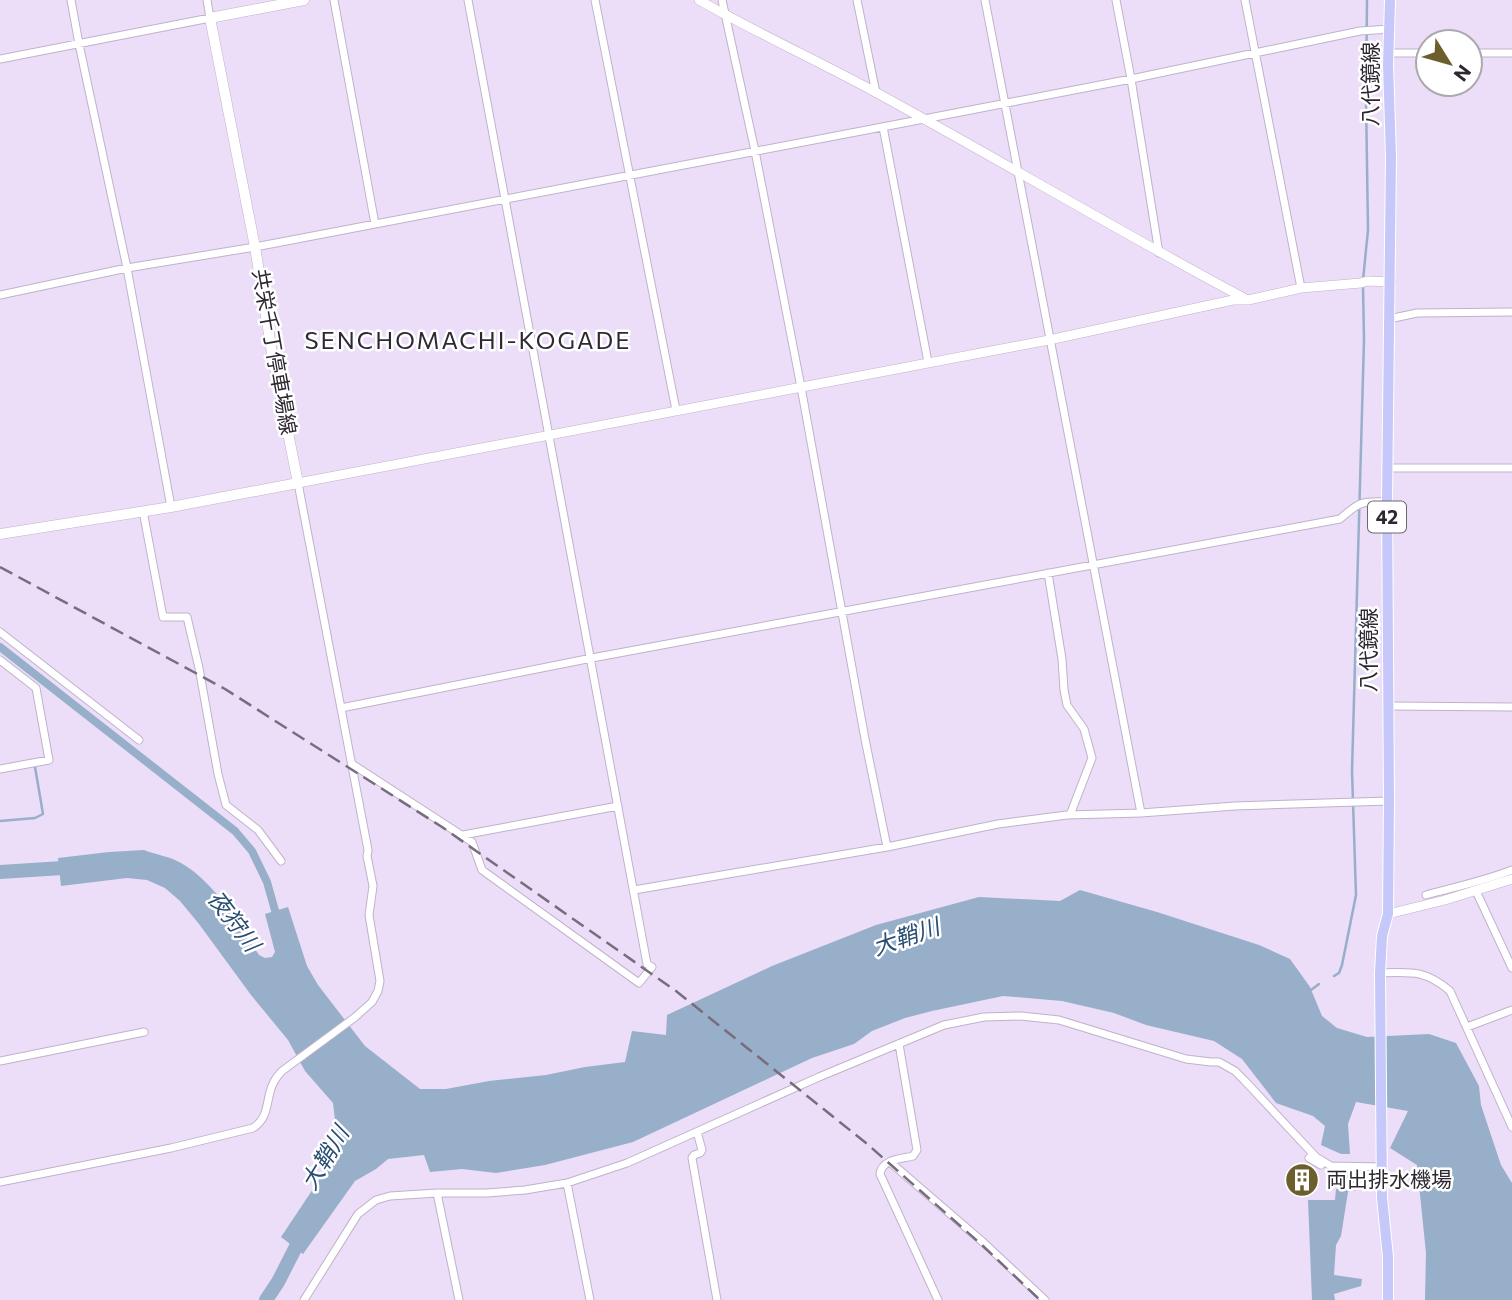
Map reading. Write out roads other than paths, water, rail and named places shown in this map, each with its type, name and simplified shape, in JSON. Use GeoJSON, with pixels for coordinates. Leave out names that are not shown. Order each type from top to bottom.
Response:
{"type":"FeatureCollection","features":[{"type":"Feature","properties":{"kind":"main road"},"geometry":{"type":"LineString","coordinates":[[210,18],[304,0]]}},
{"type":"Feature","properties":{"kind":"main road","name":"八代鏡線"},"geometry":{"type":"LineString","coordinates":[[1388,1300],[1388,1257],[1382,1198],[1380,973],[1382,936],[1388,914],[1390,0]]}},
{"type":"Feature","properties":{"kind":"main road","name":"共栄千丁停車場線"},"geometry":{"type":"LineString","coordinates":[[210,18],[298,482]]}},
{"type":"Feature","properties":{"kind":"main road"},"geometry":{"type":"LineString","coordinates":[[0,534],[171,507],[298,482]]}},
{"type":"Feature","properties":{"kind":"street"},"geometry":{"type":"LineString","coordinates":[[71,0],[127,268],[171,507]]}},
{"type":"Feature","properties":{"kind":"street"},"geometry":{"type":"LineString","coordinates":[[0,59],[210,18],[207,0]]}},
{"type":"Feature","properties":{"kind":"street"},"geometry":{"type":"LineString","coordinates":[[334,0],[375,224]]}},
{"type":"Feature","properties":{"kind":"street"},"geometry":{"type":"LineString","coordinates":[[352,764],[472,842],[482,870],[639,983],[652,967],[648,964],[468,0]]}},
{"type":"Feature","properties":{"kind":"street"},"geometry":{"type":"LineString","coordinates":[[595,0],[676,410]]}},
{"type":"Feature","properties":{"kind":"street"},"geometry":{"type":"LineString","coordinates":[[699,0],[924,119],[1159,253],[1248,300]]}},
{"type":"Feature","properties":{"kind":"street"},"geometry":{"type":"LineString","coordinates":[[722,0],[755,151],[801,387],[887,847]]}},
{"type":"Feature","properties":{"kind":"street"},"geometry":{"type":"LineString","coordinates":[[857,0],[876,93]]}},
{"type":"Feature","properties":{"kind":"street"},"geometry":{"type":"LineString","coordinates":[[985,0],[1141,813]]}},
{"type":"Feature","properties":{"kind":"street"},"geometry":{"type":"LineString","coordinates":[[1116,0],[1159,253]]}},
{"type":"Feature","properties":{"kind":"street"},"geometry":{"type":"LineString","coordinates":[[1245,0],[1301,288]]}},
{"type":"Feature","properties":{"kind":"street"},"geometry":{"type":"LineString","coordinates":[[0,295],[127,268],[255,247],[1131,79],[1360,31],[1390,29]]}},
{"type":"Feature","properties":{"kind":"street"},"geometry":{"type":"LineString","coordinates":[[1389,53],[1414,53]]}},
{"type":"Feature","properties":{"kind":"street"},"geometry":{"type":"LineString","coordinates":[[1484,53],[1512,53]]}},
{"type":"Feature","properties":{"kind":"street"},"geometry":{"type":"LineString","coordinates":[[883,127],[928,362]]}},
{"type":"Feature","properties":{"kind":"street"},"geometry":{"type":"LineString","coordinates":[[0,1182],[171,1148],[253,1128],[262,1120],[268,1107],[270,1091],[282,1071],[354,1018],[372,1003],[379,992],[380,981],[369,915],[373,886],[366,856],[368,850],[298,482],[1049,340],[1233,300],[1248,300],[1301,288],[1391,282]]}},
{"type":"Feature","properties":{"kind":"street"},"geometry":{"type":"LineString","coordinates":[[1390,319],[1417,313],[1512,312]]}},
{"type":"Feature","properties":{"kind":"street"},"geometry":{"type":"LineString","coordinates":[[1388,467],[1512,468]]}},
{"type":"Feature","properties":{"kind":"street"},"geometry":{"type":"LineString","coordinates":[[341,708],[592,658],[1340,519],[1360,503],[1387,502]]}},
{"type":"Feature","properties":{"kind":"street"},"geometry":{"type":"LineString","coordinates":[[144,511],[163,617],[187,617],[226,805],[258,830],[281,861]]}},
{"type":"Feature","properties":{"kind":"street"},"geometry":{"type":"LineString","coordinates":[[1048,573],[1067,705],[1084,729],[1092,758],[1070,815]]}},
{"type":"Feature","properties":{"kind":"street"},"geometry":{"type":"LineString","coordinates":[[0,632],[139,740]]}},
{"type":"Feature","properties":{"kind":"street"},"geometry":{"type":"LineString","coordinates":[[0,660],[36,688],[49,760],[0,769]]}},
{"type":"Feature","properties":{"kind":"street"},"geometry":{"type":"LineString","coordinates":[[1389,706],[1512,707]]}},
{"type":"Feature","properties":{"kind":"street"},"geometry":{"type":"LineString","coordinates":[[634,890],[887,847],[998,824],[1070,815],[1236,806],[1389,802]]}},
{"type":"Feature","properties":{"kind":"street"},"geometry":{"type":"LineString","coordinates":[[462,835],[618,806]]}},
{"type":"Feature","properties":{"kind":"street"},"geometry":{"type":"LineString","coordinates":[[1426,895],[1453,893],[1466,886],[1482,885],[1512,870]]}},
{"type":"Feature","properties":{"kind":"street"},"geometry":{"type":"LineString","coordinates":[[1388,914],[1453,893],[1512,879]]}},
{"type":"Feature","properties":{"kind":"street"},"geometry":{"type":"LineString","coordinates":[[1482,885],[1512,968]]}},
{"type":"Feature","properties":{"kind":"street"},"geometry":{"type":"LineString","coordinates":[[1380,973],[1412,972],[1431,977],[1450,991],[1512,1127]]}},
{"type":"Feature","properties":{"kind":"street"},"geometry":{"type":"LineString","coordinates":[[1467,1027],[1512,1010]]}},
{"type":"Feature","properties":{"kind":"street"},"geometry":{"type":"LineString","coordinates":[[304,1300],[358,1214],[376,1200],[390,1196],[525,1190],[567,1183],[627,1163],[819,1077],[944,1025],[984,1017],[1021,1016],[1059,1020],[1186,1059],[1219,1062],[1235,1071],[1316,1157],[1329,1165]]}},
{"type":"Feature","properties":{"kind":"street"},"geometry":{"type":"LineString","coordinates":[[0,1061],[144,1032]]}},
{"type":"Feature","properties":{"kind":"street"},"geometry":{"type":"LineString","coordinates":[[899,1044],[917,1150],[913,1156],[884,1164],[880,1174],[938,1300]]}},
{"type":"Feature","properties":{"kind":"street"},"geometry":{"type":"LineString","coordinates":[[697,1132],[702,1150],[691,1158],[717,1300]]}},
{"type":"Feature","properties":{"kind":"street"},"geometry":{"type":"LineString","coordinates":[[1309,1158],[1321,1165],[1382,1167]]}},
{"type":"Feature","properties":{"kind":"street"},"geometry":{"type":"LineString","coordinates":[[890,1162],[984,1242],[1045,1300]]}},
{"type":"Feature","properties":{"kind":"street"},"geometry":{"type":"LineString","coordinates":[[567,1183],[590,1300]]}},
{"type":"Feature","properties":{"kind":"street"},"geometry":{"type":"LineString","coordinates":[[437,1193],[459,1300]]}},
{"type":"Feature","properties":{"kind":"water"},"geometry":{"type":"Polygon","coordinates":[[[144,850],[175,860],[201,877],[233,915],[259,955],[265,958],[272,957],[275,952],[265,914],[288,907],[307,966],[318,985],[365,1046],[420,1089],[446,1089],[625,1062],[632,1031],[666,1035],[667,1015],[772,966],[876,925],[979,897],[1060,901],[1080,890],[1259,945],[1290,959],[1310,987],[1322,1016],[1337,1028],[1367,1037],[1429,1034],[1456,1043],[1479,1086],[1481,1105],[1501,1165],[1512,1183],[1512,1300],[1425,1300],[1426,1253],[1417,1165],[1390,1148],[1408,1111],[1356,1102],[1348,1124],[1350,1154],[1341,1154],[1321,1145],[1325,1126],[1313,1116],[1276,1103],[1242,1059],[1214,1041],[1062,1001],[1003,996],[905,1018],[872,1031],[854,1044],[812,1058],[633,1142],[545,1165],[496,1173],[462,1169],[430,1172],[424,1155],[388,1159],[355,1181],[303,1254],[281,1237],[333,1159],[337,1137],[333,1103],[305,1071],[288,1040],[199,924],[165,888],[147,880],[127,878],[61,886],[58,858],[144,850]]]}},
{"type":"Feature","properties":{"kind":"water"},"geometry":{"type":"Polygon","coordinates":[[[1344,1173],[1357,1174],[1356,1190],[1348,1192],[1341,1236],[1336,1245],[1334,1275],[1362,1279],[1361,1286],[1334,1294],[1335,1300],[1312,1300],[1308,1200],[1335,1200],[1336,1189],[1347,1189],[1344,1173]]]}},
{"type":"Feature","properties":{"kind":"waterway"},"geometry":{"type":"LineString","coordinates":[[1363,280],[1368,230],[1367,0]]}},
{"type":"Feature","properties":{"kind":"waterway"},"geometry":{"type":"LineString","coordinates":[[1334,976],[1339,973],[1342,965],[1356,895],[1352,771],[1364,340],[1363,286]]}},
{"type":"Feature","properties":{"kind":"waterway"},"geometry":{"type":"LineString","coordinates":[[0,647],[235,831],[252,851],[267,882],[278,921]]}},
{"type":"Feature","properties":{"kind":"waterway"},"geometry":{"type":"LineString","coordinates":[[0,821],[35,818],[43,814],[35,767]]}},
{"type":"Feature","properties":{"kind":"waterway","name":"夜狩川"},"geometry":{"type":"LineString","coordinates":[[0,872],[78,867]]}},
{"type":"Feature","properties":{"kind":"waterway"},"geometry":{"type":"LineString","coordinates":[[1311,990],[1319,984]]}},
{"type":"Feature","properties":{"kind":"waterway"},"geometry":{"type":"LineString","coordinates":[[1342,1190],[1345,1176]]}},
{"type":"Feature","properties":{"kind":"waterway","name":"大鞘川"},"geometry":{"type":"LineString","coordinates":[[266,1300],[304,1231]]}},
{"type":"Feature","properties":{"kind":"railway"},"geometry":{"type":"LineString","coordinates":[[0,567],[225,689],[442,827],[676,991],[866,1143],[1040,1300]]}},
{"type":"Feature","properties":{"kind":"place","name":"両出排水機場"},"geometry":{"type":"Point","coordinates":[1302,1180]}},
{"type":"Feature","properties":{"kind":"district","name":"SENCHOMACHI-KOGADE"},"geometry":{"type":"Point","coordinates":[468,341]}}]}
